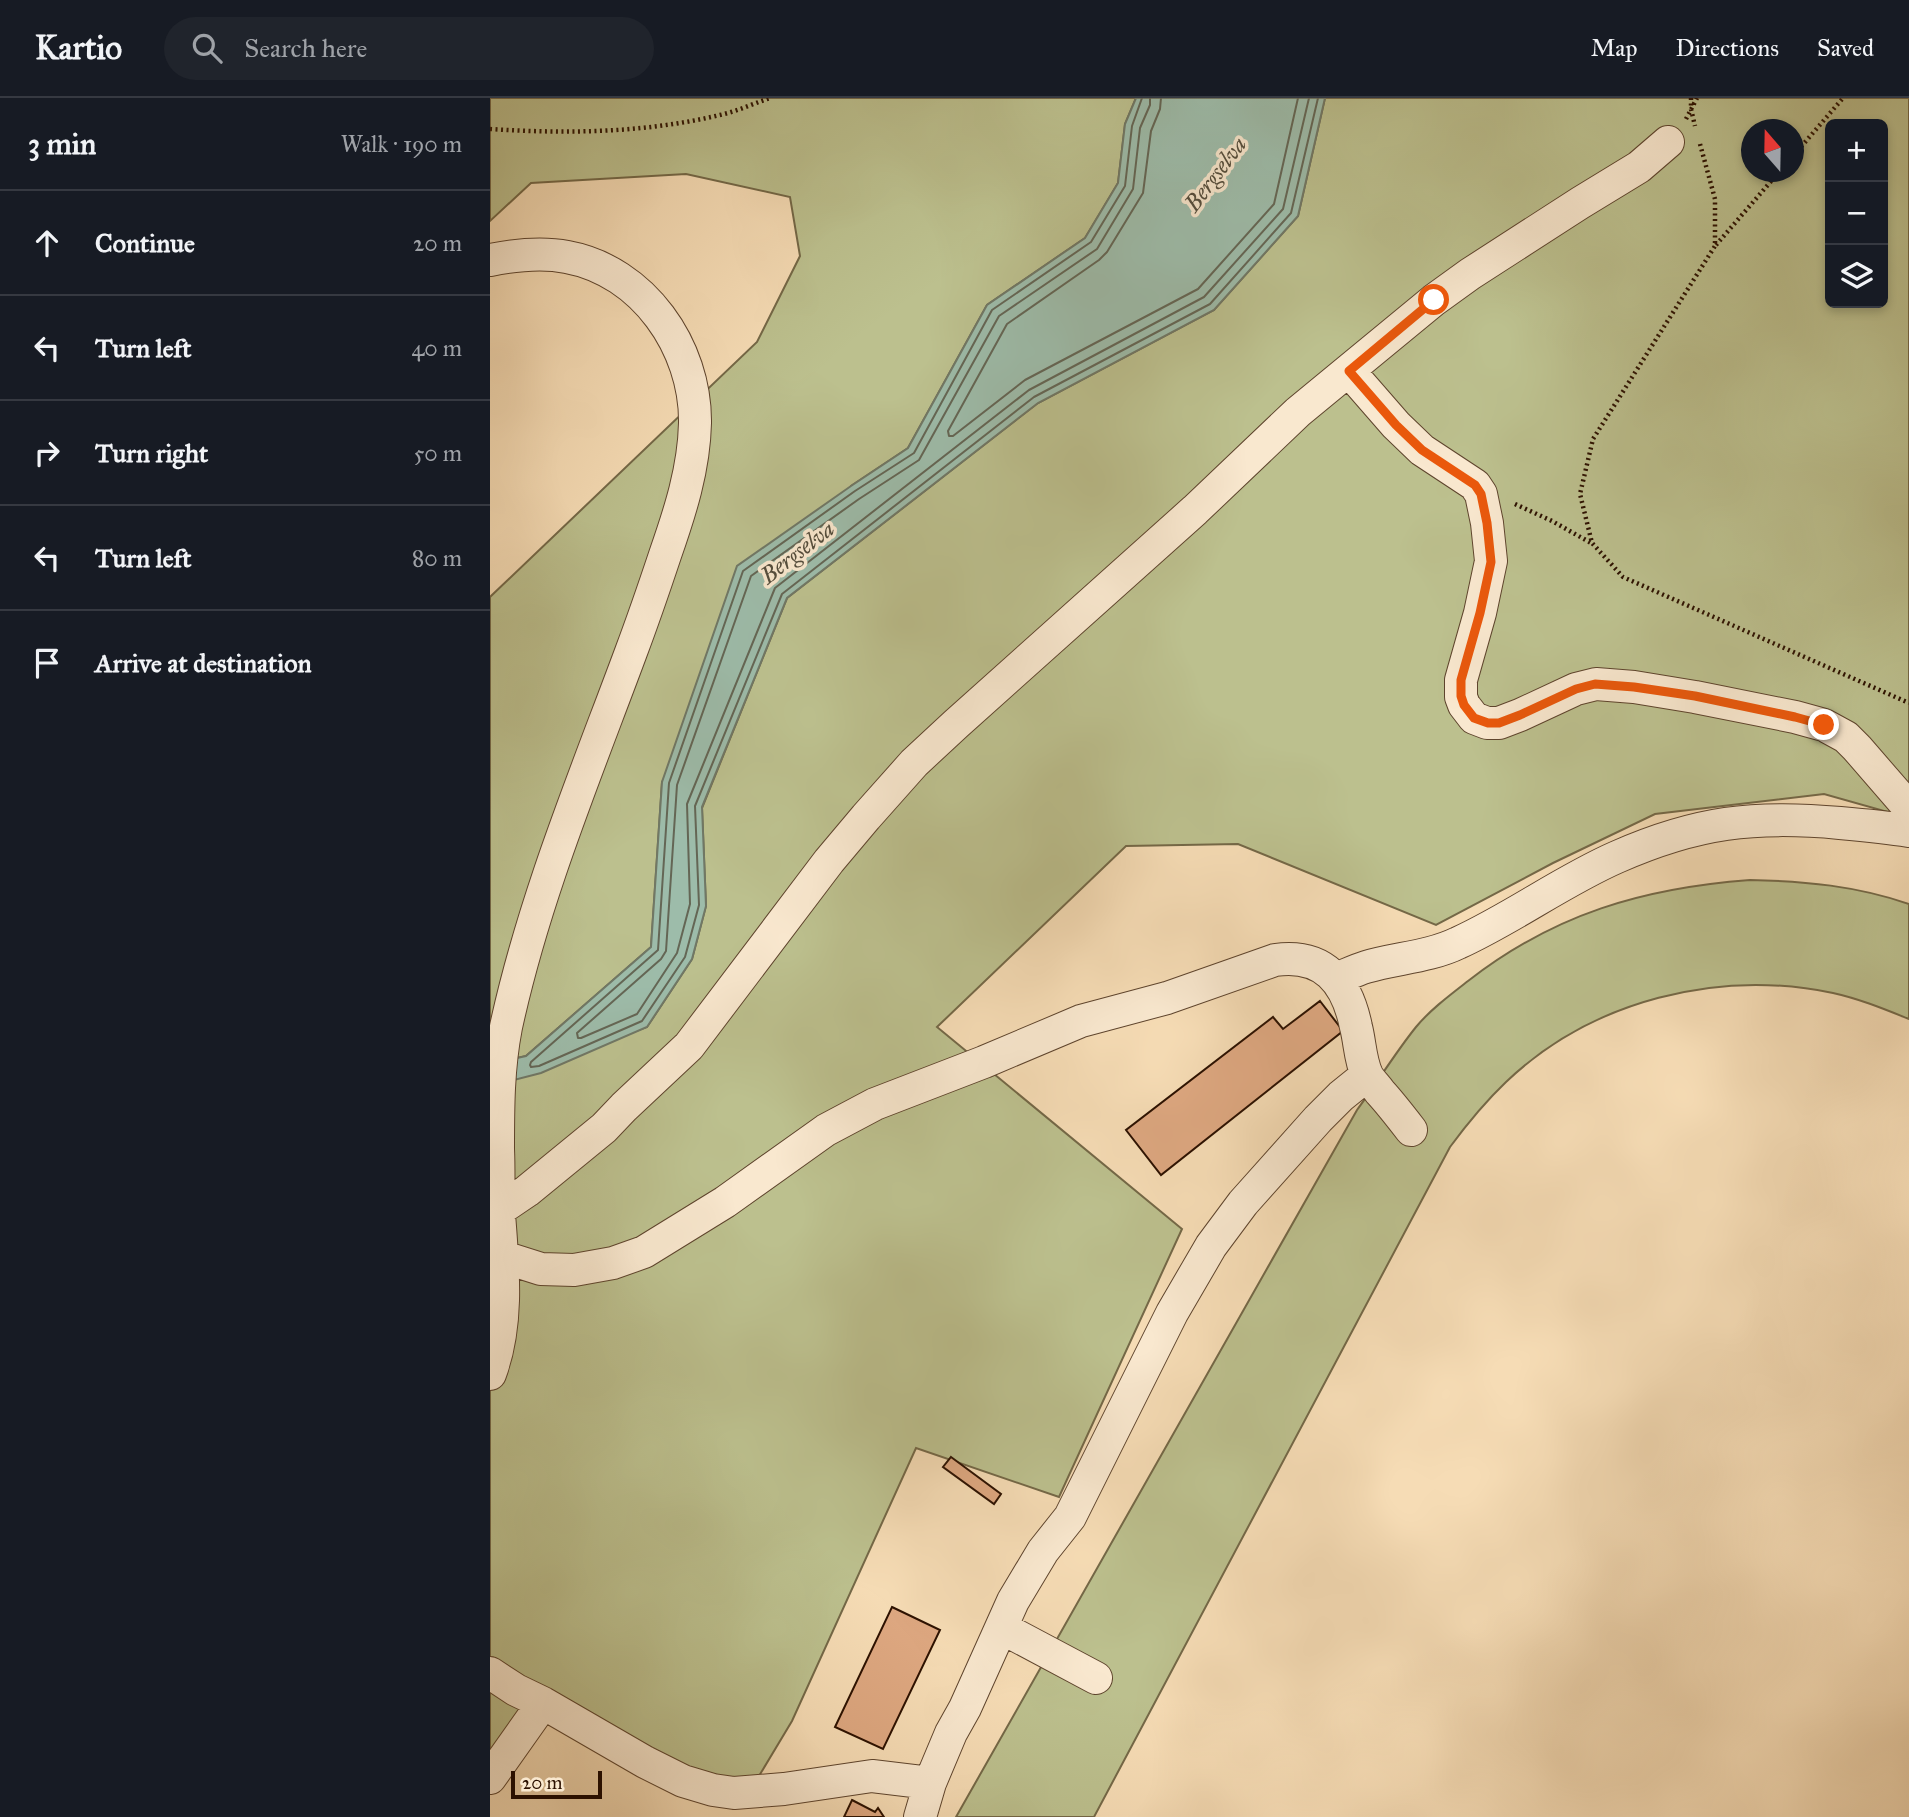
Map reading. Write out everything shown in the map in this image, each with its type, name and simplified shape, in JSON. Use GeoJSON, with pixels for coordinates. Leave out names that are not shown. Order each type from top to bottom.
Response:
{"type":"FeatureCollection","features":[{"type":"Feature","properties":{"kind":"street"},"geometry":{"type":"LineString","coordinates":[[495,1214],[604,1128],[689,1046],[829,861],[914,763],[1195,510],[1298,412],[1434,300],[1639,167],[1668,142]]}},
{"type":"Feature","properties":{"kind":"street"},"geometry":{"type":"LineString","coordinates":[[490,260],[527,255],[567,257],[589,263],[625,281],[655,309],[676,342],[689,380],[695,421],[688,482],[676,522],[553,862],[518,973],[500,1060],[495,1214],[503,1258],[503,1309],[490,1374]]}},
{"type":"Feature","properties":{"kind":"street"},"geometry":{"type":"LineString","coordinates":[[1349,371],[1396,425],[1422,450],[1475,485],[1485,504],[1491,562],[1461,680],[1464,705],[1474,718],[1488,723],[1499,723],[1576,689],[1595,684],[1695,696],[1824,725],[1846,737],[1909,808]]}},
{"type":"Feature","properties":{"kind":"street"},"geometry":{"type":"LineString","coordinates":[[1336,979],[1364,967],[1422,955],[1459,943],[1617,857],[1699,827],[1769,819],[1810,820],[1909,831]]}},
{"type":"Feature","properties":{"kind":"street"},"geometry":{"type":"LineString","coordinates":[[503,1258],[541,1269],[574,1270],[613,1263],[643,1252],[725,1202],[826,1130],[875,1104],[1081,1021],[1167,998],[1275,960],[1289,958],[1311,961],[1322,967],[1345,990],[1367,1075],[1411,1130]]}},
{"type":"Feature","properties":{"kind":"street"},"geometry":{"type":"LineString","coordinates":[[920,1817],[930,1783],[951,1733],[1013,1601],[1044,1550],[1070,1517],[1172,1313],[1215,1240],[1267,1174],[1340,1096],[1367,1075]]}},
{"type":"Feature","properties":{"kind":"street"},"geometry":{"type":"LineString","coordinates":[[1002,1628],[1096,1678]]}},
{"type":"Feature","properties":{"kind":"street"},"geometry":{"type":"LineString","coordinates":[[490,1673],[683,1782],[713,1790],[734,1793],[784,1789],[872,1776],[930,1783]]}},
{"type":"Feature","properties":{"kind":"street"},"geometry":{"type":"LineString","coordinates":[[490,1778],[543,1703]]}},
{"type":"Feature","properties":{"kind":"path"},"geometry":{"type":"LineString","coordinates":[[490,129],[596,132],[662,126],[726,113],[770,98]]}},
{"type":"Feature","properties":{"kind":"path"},"geometry":{"type":"LineString","coordinates":[[1691,98],[1691,109],[1715,199],[1715,246]]}},
{"type":"Feature","properties":{"kind":"path"},"geometry":{"type":"LineString","coordinates":[[1804,143],[1843,98]]}},
{"type":"Feature","properties":{"kind":"path"},"geometry":{"type":"LineString","coordinates":[[1592,543],[1580,494],[1593,439],[1715,246],[1770,182]]}},
{"type":"Feature","properties":{"kind":"path"},"geometry":{"type":"LineString","coordinates":[[1475,485],[1592,543],[1623,577],[1909,703]]}},
{"type":"Feature","properties":{"kind":"green space"},"geometry":{"type":"Polygon","coordinates":[[[490,98],[1136,98],[1125,124],[1118,183],[1085,238],[987,305],[908,448],[851,486],[662,782],[651,947],[526,1056],[490,1064],[490,597],[757,342],[800,256],[790,197],[686,174],[531,183],[490,221],[490,98]]]}},
{"type":"Feature","properties":{"kind":"green space"},"geometry":{"type":"Polygon","coordinates":[[[1325,98],[1909,98],[1909,818],[1824,794],[1655,814],[1553,863],[1436,925],[1238,844],[1126,846],[937,1027],[1182,1229],[1059,1497],[916,1448],[792,1721],[744,1801],[542,1696],[490,1773],[490,1086],[647,1027],[692,959],[706,906],[702,808],[787,598],[1038,403],[1214,310],[1298,216],[1325,98]]]}},
{"type":"Feature","properties":{"kind":"green space"},"geometry":{"type":"Polygon","coordinates":[[[1750,880],[1831,886],[1909,904],[1909,1019],[1872,1004],[1833,993],[1745,985],[1702,989],[1617,1011],[1577,1030],[1540,1054],[1506,1082],[1450,1147],[1094,1817],[956,1817],[1357,1110],[1416,1027],[1447,997],[1500,958],[1567,922],[1636,898],[1711,884],[1750,880]]]}},
{"type":"Feature","properties":{"kind":"water","name":"Bergselva"},"geometry":{"type":"Polygon","coordinates":[[[1136,98],[1325,98],[1298,216],[1214,310],[1038,403],[787,598],[702,807],[706,906],[692,959],[647,1027],[541,1073],[490,1086],[490,1064],[526,1056],[651,947],[662,782],[737,566],[908,448],[987,305],[1085,238],[1118,183],[1125,124],[1136,98]]]}},
{"type":"Feature","properties":{"kind":"building"},"geometry":{"type":"Polygon","coordinates":[[[1320,1001],[1343,1031],[1161,1175],[1126,1130],[1273,1017],[1283,1029],[1320,1001]]]}},
{"type":"Feature","properties":{"kind":"building"},"geometry":{"type":"Polygon","coordinates":[[[951,1457],[1001,1494],[994,1504],[943,1467],[951,1457]]]}},
{"type":"Feature","properties":{"kind":"building"},"geometry":{"type":"Polygon","coordinates":[[[892,1607],[940,1630],[883,1749],[835,1727],[892,1607]]]}},
{"type":"Feature","properties":{"kind":"building"},"geometry":{"type":"Polygon","coordinates":[[[852,1800],[875,1812],[878,1808],[884,1817],[844,1817],[852,1800]]]}},
{"type":"Feature","properties":{"kind":"route"},"geometry":{"type":"LineString","coordinates":[[1434,300],[1349,371],[1370,397],[1422,450],[1475,485],[1485,504],[1491,562],[1461,680],[1461,696],[1468,712],[1481,721],[1499,723],[1576,689],[1595,684],[1695,696],[1824,725]]}}]}
